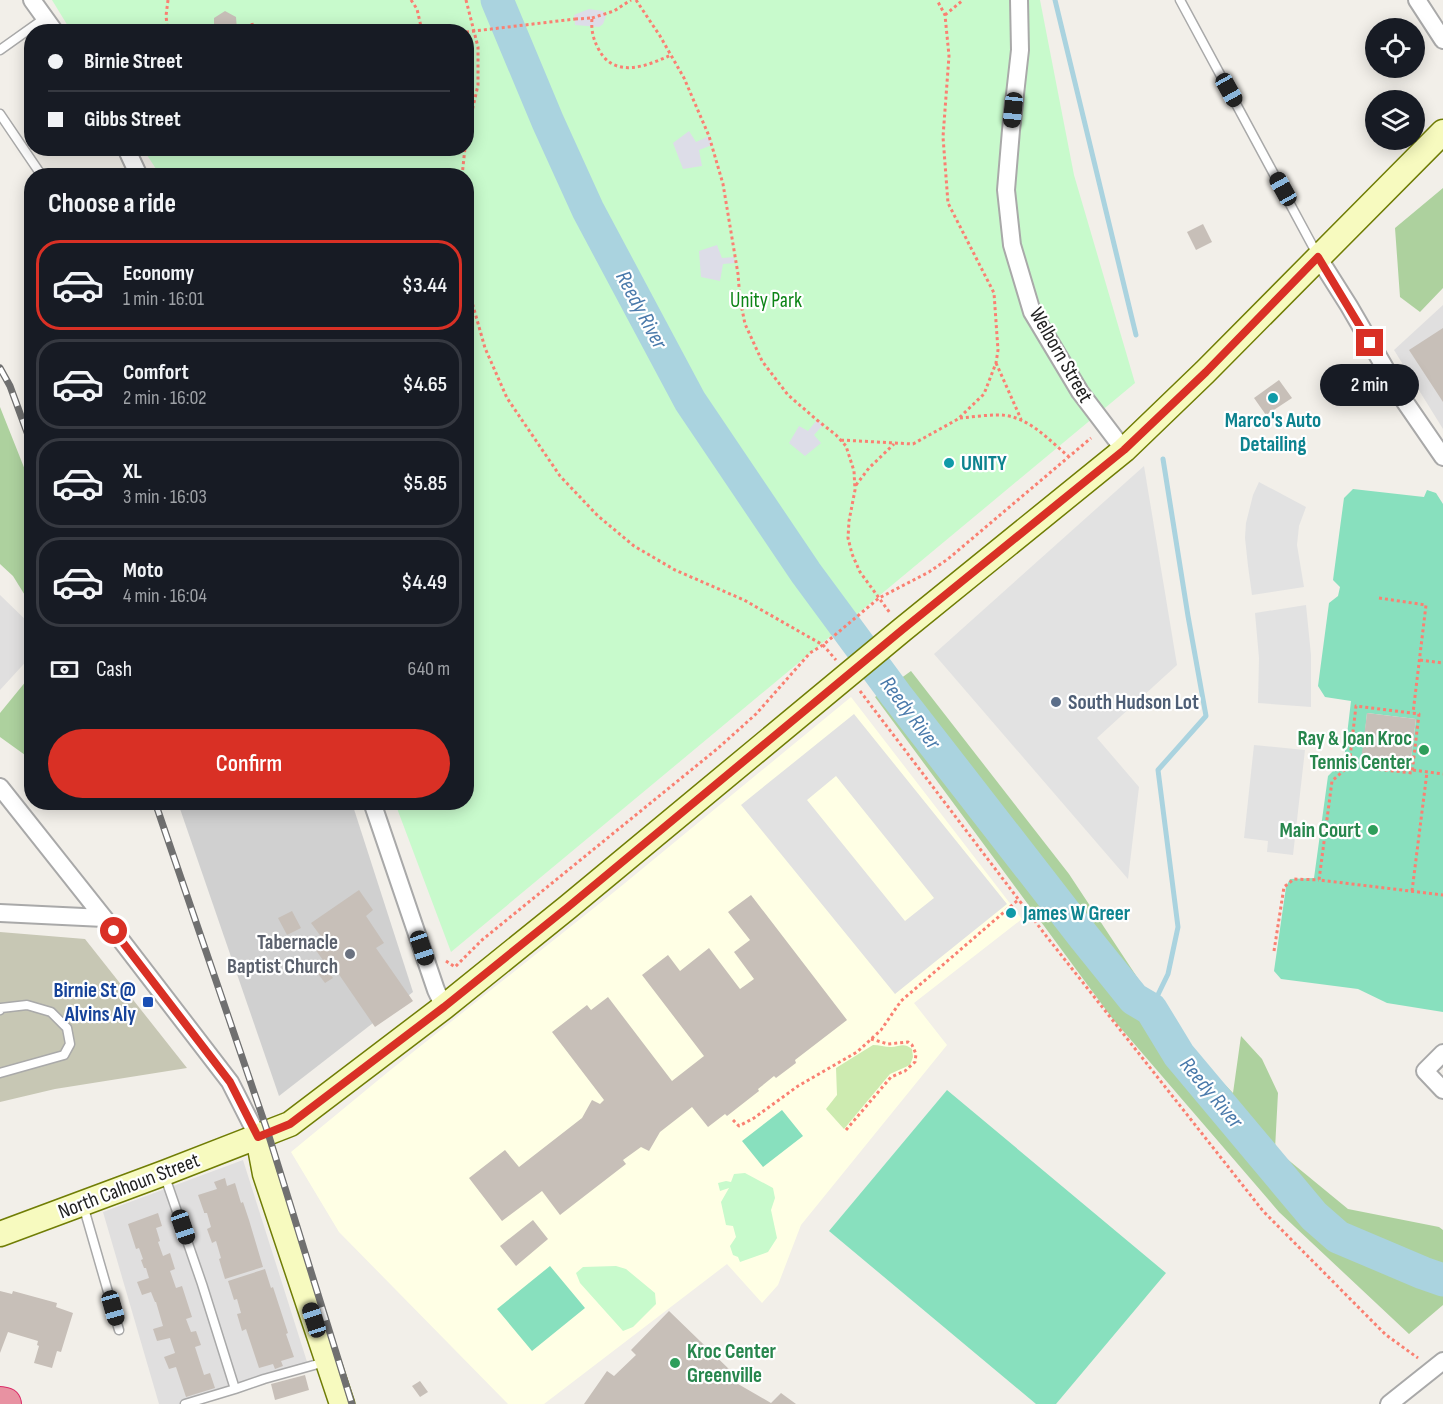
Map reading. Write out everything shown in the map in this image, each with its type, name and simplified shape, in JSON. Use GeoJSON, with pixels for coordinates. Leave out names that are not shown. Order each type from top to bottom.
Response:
{"type":"FeatureCollection","features":[{"type":"Feature","properties":{"kind":"highway"},"geometry":{"type":"LineString","coordinates":[[0,1403],[5,1404]]}},
{"type":"Feature","properties":{"kind":"street"},"geometry":{"type":"LineString","coordinates":[[32,0],[49,24]]}},
{"type":"Feature","properties":{"kind":"street","name":"Welborn Street"},"geometry":{"type":"LineString","coordinates":[[1018,0],[1020,50],[1006,190],[1012,245],[1032,312],[1080,392],[1124,450]]}},
{"type":"Feature","properties":{"kind":"street"},"geometry":{"type":"LineString","coordinates":[[1417,0],[1443,40]]}},
{"type":"Feature","properties":{"kind":"street","name":"North Calhoun Street"},"geometry":{"type":"LineString","coordinates":[[0,1234],[290,1124],[444,1007],[1124,450],[1206,372],[1443,132]]}},
{"type":"Feature","properties":{"kind":"street"},"geometry":{"type":"LineString","coordinates":[[1318,257],[1403,399],[1443,457]]}},
{"type":"Feature","properties":{"kind":"street"},"geometry":{"type":"LineString","coordinates":[[0,787],[230,1082],[258,1137],[265,1174],[342,1404]]}},
{"type":"Feature","properties":{"kind":"street"},"geometry":{"type":"LineString","coordinates":[[375,810],[432,979],[444,1007]]}},
{"type":"Feature","properties":{"kind":"street"},"geometry":{"type":"LineString","coordinates":[[0,913],[104,918]]}},
{"type":"Feature","properties":{"kind":"street"},"geometry":{"type":"LineString","coordinates":[[1443,1053],[1425,1071],[1443,1090]]}},
{"type":"Feature","properties":{"kind":"street"},"geometry":{"type":"LineString","coordinates":[[1389,1404],[1443,1361]]}},
{"type":"Feature","properties":{"kind":"lane"},"geometry":{"type":"LineString","coordinates":[[1180,0],[1318,257]]}},
{"type":"Feature","properties":{"kind":"lane"},"geometry":{"type":"LineString","coordinates":[[0,50],[24,38]]}},
{"type":"Feature","properties":{"kind":"lane"},"geometry":{"type":"LineString","coordinates":[[0,114],[24,149]]}},
{"type":"Feature","properties":{"kind":"lane"},"geometry":{"type":"LineString","coordinates":[[0,1010],[27,1005],[51,1012],[67,1028],[70,1044],[64,1055],[0,1072]]}},
{"type":"Feature","properties":{"kind":"lane"},"geometry":{"type":"LineString","coordinates":[[164,1173],[235,1389]]}},
{"type":"Feature","properties":{"kind":"lane"},"geometry":{"type":"LineString","coordinates":[[82,1204],[119,1330]]}},
{"type":"Feature","properties":{"kind":"lane"},"geometry":{"type":"LineString","coordinates":[[185,1404],[327,1361]]}},
{"type":"Feature","properties":{"kind":"path"},"geometry":{"type":"LineString","coordinates":[[167,24],[168,0]]}},
{"type":"Feature","properties":{"kind":"path"},"geometry":{"type":"LineString","coordinates":[[411,0],[417,9],[420,24]]}},
{"type":"Feature","properties":{"kind":"path"},"geometry":{"type":"LineString","coordinates":[[466,0],[472,24]]}},
{"type":"Feature","properties":{"kind":"path"},"geometry":{"type":"LineString","coordinates":[[474,31],[592,18],[614,11],[630,0]]}},
{"type":"Feature","properties":{"kind":"path"},"geometry":{"type":"LineString","coordinates":[[636,0],[684,78],[709,136],[723,184],[745,324],[762,361],[788,395],[846,446],[852,464],[855,487],[848,538],[852,555],[860,572],[879,598],[894,637]]}},
{"type":"Feature","properties":{"kind":"path"},"geometry":{"type":"LineString","coordinates":[[841,440],[913,444],[958,419],[984,394],[996,363],[998,350],[994,293],[948,203],[943,137],[949,56],[945,15],[937,0]]}},
{"type":"Feature","properties":{"kind":"path"},"geometry":{"type":"LineString","coordinates":[[945,15],[963,0]]}},
{"type":"Feature","properties":{"kind":"path"},"geometry":{"type":"LineString","coordinates":[[592,18],[593,40],[602,55],[616,66],[627,68],[643,66],[671,55]]}},
{"type":"Feature","properties":{"kind":"path"},"geometry":{"type":"LineString","coordinates":[[474,31],[478,47],[478,85],[474,103]]}},
{"type":"Feature","properties":{"kind":"path"},"geometry":{"type":"LineString","coordinates":[[474,309],[485,348],[507,398],[560,476],[598,516],[634,546],[675,570],[744,600],[823,645]]}},
{"type":"Feature","properties":{"kind":"path"},"geometry":{"type":"LineString","coordinates":[[996,363],[1022,421]]}},
{"type":"Feature","properties":{"kind":"path"},"geometry":{"type":"LineString","coordinates":[[958,419],[999,415],[1014,418],[1031,425],[1068,456]]}},
{"type":"Feature","properties":{"kind":"path"},"geometry":{"type":"LineString","coordinates":[[455,967],[482,940],[699,764],[756,714],[810,653],[823,645],[879,598],[929,572],[948,559],[1091,438]]}},
{"type":"Feature","properties":{"kind":"path"},"geometry":{"type":"LineString","coordinates":[[855,487],[869,468],[895,443]]}},
{"type":"Feature","properties":{"kind":"path"},"geometry":{"type":"LineString","coordinates":[[1379,598],[1426,605],[1413,713]]}},
{"type":"Feature","properties":{"kind":"path"},"geometry":{"type":"LineString","coordinates":[[1420,660],[1443,663]]}},
{"type":"Feature","properties":{"kind":"path"},"geometry":{"type":"LineString","coordinates":[[854,671],[1018,900],[1263,1211],[1386,1335],[1418,1358]]}},
{"type":"Feature","properties":{"kind":"path"},"geometry":{"type":"LineString","coordinates":[[1319,880],[1332,781],[1349,766],[1356,706],[1419,714],[1413,770]]}},
{"type":"Feature","properties":{"kind":"path"},"geometry":{"type":"LineString","coordinates":[[1349,766],[1443,774]]}},
{"type":"Feature","properties":{"kind":"path"},"geometry":{"type":"LineString","coordinates":[[1412,891],[1426,772]]}},
{"type":"Feature","properties":{"kind":"path"},"geometry":{"type":"LineString","coordinates":[[1274,951],[1284,887],[1294,879],[1443,895]]}},
{"type":"Feature","properties":{"kind":"path"},"geometry":{"type":"LineString","coordinates":[[733,1120],[739,1126],[754,1118],[798,1086],[857,1052],[881,1030],[901,1001],[1018,900]]}},
{"type":"Feature","properties":{"kind":"path"},"geometry":{"type":"LineString","coordinates":[[846,1130],[891,1077],[905,1071],[915,1062],[916,1054],[908,1042],[888,1044],[871,1039]]}},
{"type":"Feature","properties":{"kind":"shaded area"},"geometry":{"type":"Polygon","coordinates":[[[589,9],[603,11],[606,16],[603,24],[599,27],[575,25],[574,15],[589,9]]]}},
{"type":"Feature","properties":{"kind":"shaded area"},"geometry":{"type":"Polygon","coordinates":[[[689,131],[696,142],[709,136],[712,145],[699,150],[702,166],[683,169],[673,143],[689,131]]]}},
{"type":"Feature","properties":{"kind":"shaded area"},"geometry":{"type":"Polygon","coordinates":[[[717,245],[722,258],[734,257],[735,263],[723,264],[720,281],[701,277],[699,251],[717,245]]]}},
{"type":"Feature","properties":{"kind":"shaded area"},"geometry":{"type":"Polygon","coordinates":[[[1443,305],[1443,429],[1394,350],[1443,305]]]}},
{"type":"Feature","properties":{"kind":"shaded area"},"geometry":{"type":"Polygon","coordinates":[[[817,420],[823,425],[814,435],[821,443],[805,456],[789,443],[799,426],[808,431],[817,420]]]}},
{"type":"Feature","properties":{"kind":"shaded area","name":"South Hudson Lot"},"geometry":{"type":"Polygon","coordinates":[[[1144,466],[1177,665],[1097,738],[1139,787],[1128,879],[934,654],[1144,466]]]}},
{"type":"Feature","properties":{"kind":"shaded area"},"geometry":{"type":"Polygon","coordinates":[[[1259,482],[1306,507],[1299,526],[1297,545],[1304,587],[1252,595],[1245,538],[1253,495],[1259,482]]]}},
{"type":"Feature","properties":{"kind":"shaded area"},"geometry":{"type":"Polygon","coordinates":[[[0,595],[24,618],[24,664],[0,690],[0,595]]]}},
{"type":"Feature","properties":{"kind":"shaded area"},"geometry":{"type":"Polygon","coordinates":[[[1306,605],[1311,655],[1311,707],[1258,703],[1259,658],[1255,613],[1306,605]]]}},
{"type":"Feature","properties":{"kind":"shaded area"},"geometry":{"type":"Polygon","coordinates":[[[851,697],[1022,919],[914,1003],[947,1045],[801,1225],[778,1285],[762,1303],[727,1264],[544,1404],[508,1404],[339,1232],[291,1152],[619,888],[851,697]]]}},
{"type":"Feature","properties":{"kind":"shaded area"},"geometry":{"type":"Polygon","coordinates":[[[854,714],[1007,904],[895,994],[741,805],[854,714]],[[836,776],[807,800],[905,921],[934,898],[836,776]]]}},
{"type":"Feature","properties":{"kind":"shaded area"},"geometry":{"type":"Polygon","coordinates":[[[1254,745],[1305,750],[1293,855],[1267,852],[1268,841],[1244,838],[1254,745]]]}},
{"type":"Feature","properties":{"kind":"shaded area"},"geometry":{"type":"Polygon","coordinates":[[[180,810],[354,810],[413,992],[279,1096],[180,810]]]}},
{"type":"Feature","properties":{"kind":"shaded area"},"geometry":{"type":"Polygon","coordinates":[[[0,932],[85,939],[187,1068],[55,1089],[0,1102],[0,932]]]}},
{"type":"Feature","properties":{"kind":"shaded area"},"geometry":{"type":"Polygon","coordinates":[[[243,1160],[309,1368],[181,1404],[159,1404],[103,1212],[243,1160]]]}},
{"type":"Feature","properties":{"kind":"green space","name":"Unity Park"},"geometry":{"type":"Polygon","coordinates":[[[52,0],[1040,0],[1074,175],[1135,383],[451,952],[398,810],[474,810],[474,168],[155,168],[148,156],[474,156],[474,24],[67,24],[52,0]]]}},
{"type":"Feature","properties":{"kind":"green space"},"geometry":{"type":"Polygon","coordinates":[[[1443,188],[1443,288],[1420,312],[1400,297],[1395,228],[1443,188]]]}},
{"type":"Feature","properties":{"kind":"green space"},"geometry":{"type":"Polygon","coordinates":[[[0,407],[24,467],[24,594],[13,576],[0,564],[0,407]]]}},
{"type":"Feature","properties":{"kind":"green space","name":"Ray & Joan Kroc Tennis Center"},"geometry":{"type":"Polygon","coordinates":[[[1353,489],[1424,497],[1427,490],[1436,493],[1443,504],[1443,1012],[1387,1003],[1358,989],[1281,979],[1274,971],[1286,887],[1290,879],[1314,878],[1328,776],[1344,760],[1351,701],[1325,697],[1318,686],[1329,603],[1338,596],[1340,587],[1333,580],[1344,498],[1353,489]],[[1367,713],[1362,761],[1410,767],[1416,719],[1367,713]]]}},
{"type":"Feature","properties":{"kind":"green space"},"geometry":{"type":"Polygon","coordinates":[[[911,671],[1069,874],[1172,1030],[1233,1093],[1241,1036],[1262,1059],[1278,1093],[1275,1149],[1348,1209],[1439,1227],[1443,1230],[1443,1305],[1409,1334],[1279,1212],[1112,1018],[875,697],[911,671]]]}},
{"type":"Feature","properties":{"kind":"green space"},"geometry":{"type":"Polygon","coordinates":[[[24,684],[24,754],[0,737],[0,713],[24,684]]]}},
{"type":"Feature","properties":{"kind":"green space"},"geometry":{"type":"Polygon","coordinates":[[[873,1045],[906,1046],[912,1049],[913,1057],[910,1065],[890,1074],[844,1129],[826,1109],[837,1095],[836,1068],[873,1045]]]}},
{"type":"Feature","properties":{"kind":"green space"},"geometry":{"type":"Polygon","coordinates":[[[947,1090],[1166,1273],[1056,1404],[1036,1404],[829,1231],[947,1090]]]}},
{"type":"Feature","properties":{"kind":"green space"},"geometry":{"type":"Polygon","coordinates":[[[782,1110],[803,1136],[763,1167],[742,1141],[782,1110]]]}},
{"type":"Feature","properties":{"kind":"green space"},"geometry":{"type":"Polygon","coordinates":[[[745,1173],[773,1188],[775,1198],[771,1210],[777,1238],[768,1252],[740,1262],[738,1257],[733,1255],[730,1246],[736,1237],[733,1226],[726,1225],[721,1202],[729,1188],[720,1191],[718,1183],[731,1182],[734,1174],[745,1173]]]}},
{"type":"Feature","properties":{"kind":"green space"},"geometry":{"type":"Polygon","coordinates":[[[550,1266],[585,1308],[532,1351],[497,1309],[550,1266]]]}},
{"type":"Feature","properties":{"kind":"green space"},"geometry":{"type":"Polygon","coordinates":[[[616,1266],[626,1269],[655,1293],[656,1304],[633,1327],[623,1331],[580,1283],[576,1273],[583,1267],[616,1266]]]}},
{"type":"Feature","properties":{"kind":"building"},"geometry":{"type":"Polygon","coordinates":[[[225,11],[236,17],[237,24],[214,24],[214,18],[225,11]]]}},
{"type":"Feature","properties":{"kind":"building"},"geometry":{"type":"Polygon","coordinates":[[[1203,224],[1212,242],[1196,250],[1187,232],[1203,224]]]}},
{"type":"Feature","properties":{"kind":"building"},"geometry":{"type":"Polygon","coordinates":[[[1443,328],[1443,402],[1409,350],[1443,328]]]}},
{"type":"Feature","properties":{"kind":"building","name":"Marco's Auto Detailing"},"geometry":{"type":"Polygon","coordinates":[[[1279,380],[1292,398],[1266,415],[1254,398],[1279,380]]]}},
{"type":"Feature","properties":{"kind":"building"},"geometry":{"type":"Polygon","coordinates":[[[1367,713],[1416,719],[1410,767],[1361,761],[1367,713]]]}},
{"type":"Feature","properties":{"kind":"building","name":"Tabernacle Baptist Church"},"geometry":{"type":"Polygon","coordinates":[[[359,890],[373,910],[366,916],[384,943],[376,948],[413,1001],[375,1027],[329,960],[325,963],[315,949],[325,942],[311,923],[359,890]]]}},
{"type":"Feature","properties":{"kind":"building"},"geometry":{"type":"Polygon","coordinates":[[[751,895],[847,1020],[795,1060],[796,1063],[776,1078],[774,1076],[727,1116],[725,1114],[708,1127],[692,1107],[660,1132],[649,1151],[641,1147],[623,1160],[626,1164],[560,1215],[542,1191],[502,1221],[469,1178],[505,1150],[519,1167],[582,1118],[592,1100],[600,1104],[604,1100],[552,1032],[587,1005],[591,1010],[608,997],[672,1081],[704,1056],[642,975],[668,955],[680,971],[709,948],[740,989],[754,979],[734,952],[750,940],[728,912],[751,895]]]}},
{"type":"Feature","properties":{"kind":"building"},"geometry":{"type":"Polygon","coordinates":[[[292,911],[301,928],[287,935],[278,918],[292,911]]]}},
{"type":"Feature","properties":{"kind":"building"},"geometry":{"type":"Polygon","coordinates":[[[324,965],[333,978],[325,983],[316,971],[324,965]]]}},
{"type":"Feature","properties":{"kind":"building"},"geometry":{"type":"Polygon","coordinates":[[[225,1178],[227,1186],[235,1183],[263,1267],[225,1279],[216,1241],[212,1243],[207,1229],[211,1227],[207,1213],[204,1213],[198,1195],[217,1189],[214,1182],[225,1178]]]}},
{"type":"Feature","properties":{"kind":"building"},"geometry":{"type":"Polygon","coordinates":[[[158,1213],[162,1226],[156,1228],[160,1241],[158,1242],[163,1256],[170,1253],[175,1269],[170,1271],[176,1288],[182,1286],[192,1317],[186,1319],[191,1332],[196,1331],[201,1345],[195,1347],[204,1375],[210,1373],[215,1388],[186,1397],[176,1367],[169,1369],[164,1357],[175,1353],[170,1338],[157,1341],[153,1329],[163,1326],[156,1302],[151,1292],[142,1295],[137,1282],[149,1278],[128,1224],[158,1213]]]}},
{"type":"Feature","properties":{"kind":"building"},"geometry":{"type":"Polygon","coordinates":[[[533,1220],[548,1239],[516,1266],[500,1246],[533,1220]]]}},
{"type":"Feature","properties":{"kind":"building"},"geometry":{"type":"Polygon","coordinates":[[[265,1269],[271,1288],[273,1287],[294,1357],[281,1361],[283,1366],[275,1369],[273,1364],[259,1368],[246,1329],[242,1331],[237,1314],[241,1313],[228,1281],[265,1269]]]}},
{"type":"Feature","properties":{"kind":"building"},"geometry":{"type":"Polygon","coordinates":[[[0,1291],[12,1294],[13,1291],[57,1303],[56,1307],[73,1313],[61,1352],[57,1351],[52,1368],[34,1363],[39,1346],[38,1341],[8,1332],[0,1353],[0,1291]]]}},
{"type":"Feature","properties":{"kind":"building","name":"Kroc Center Greenville"},"geometry":{"type":"Polygon","coordinates":[[[669,1311],[731,1371],[726,1377],[771,1403],[781,1393],[796,1404],[584,1404],[607,1371],[614,1376],[636,1355],[631,1350],[669,1311]]]}},
{"type":"Feature","properties":{"kind":"building"},"geometry":{"type":"Polygon","coordinates":[[[305,1375],[309,1390],[275,1400],[271,1384],[305,1375]]]}},
{"type":"Feature","properties":{"kind":"building"},"geometry":{"type":"Polygon","coordinates":[[[420,1381],[428,1392],[420,1397],[412,1386],[420,1381]]]}},
{"type":"Feature","properties":{"kind":"waterway","name":"Reedy River"},"geometry":{"type":"LineString","coordinates":[[497,0],[588,210],[690,401],[806,573],[896,695],[1084,937],[1134,999],[1151,1009],[1179,1055],[1314,1216],[1338,1237],[1443,1280]]}},
{"type":"Feature","properties":{"kind":"waterway"},"geometry":{"type":"LineString","coordinates":[[1055,0],[1136,335]]}},
{"type":"Feature","properties":{"kind":"waterway"},"geometry":{"type":"LineString","coordinates":[[1151,1009],[1168,974],[1178,927],[1158,770],[1206,716],[1163,459]]}},
{"type":"Feature","properties":{"kind":"railway"},"geometry":{"type":"LineString","coordinates":[[0,368],[10,386],[24,424]]}},
{"type":"Feature","properties":{"kind":"railway"},"geometry":{"type":"LineString","coordinates":[[158,810],[268,1133],[352,1404]]}},
{"type":"Feature","properties":{"kind":"place","name":"Marco's Auto Detailing"},"geometry":{"type":"Point","coordinates":[1273,398]}},
{"type":"Feature","properties":{"kind":"place","name":"UNITY"},"geometry":{"type":"Point","coordinates":[949,463]}},
{"type":"Feature","properties":{"kind":"place","name":"South Hudson Lot"},"geometry":{"type":"Point","coordinates":[1056,702]}},
{"type":"Feature","properties":{"kind":"place","name":"Ray & Joan Kroc Tennis Center"},"geometry":{"type":"Point","coordinates":[1424,750]}},
{"type":"Feature","properties":{"kind":"place","name":"Main Court"},"geometry":{"type":"Point","coordinates":[1373,830]}},
{"type":"Feature","properties":{"kind":"place","name":"James W Greer"},"geometry":{"type":"Point","coordinates":[1011,913]}},
{"type":"Feature","properties":{"kind":"place","name":"Tabernacle Baptist Church"},"geometry":{"type":"Point","coordinates":[350,954]}},
{"type":"Feature","properties":{"kind":"place","name":"Birnie St @ Alvins Aly"},"geometry":{"type":"Point","coordinates":[148,1002]}},
{"type":"Feature","properties":{"kind":"place","name":"Kroc Center Greenville"},"geometry":{"type":"Point","coordinates":[675,1363]}},
{"type":"Feature","properties":{"kind":"route"},"geometry":{"type":"LineString","coordinates":[[114,931],[230,1082],[258,1137],[290,1124],[444,1007],[568,907],[902,630],[1124,450],[1206,372],[1318,257],[1370,343]]}}]}
